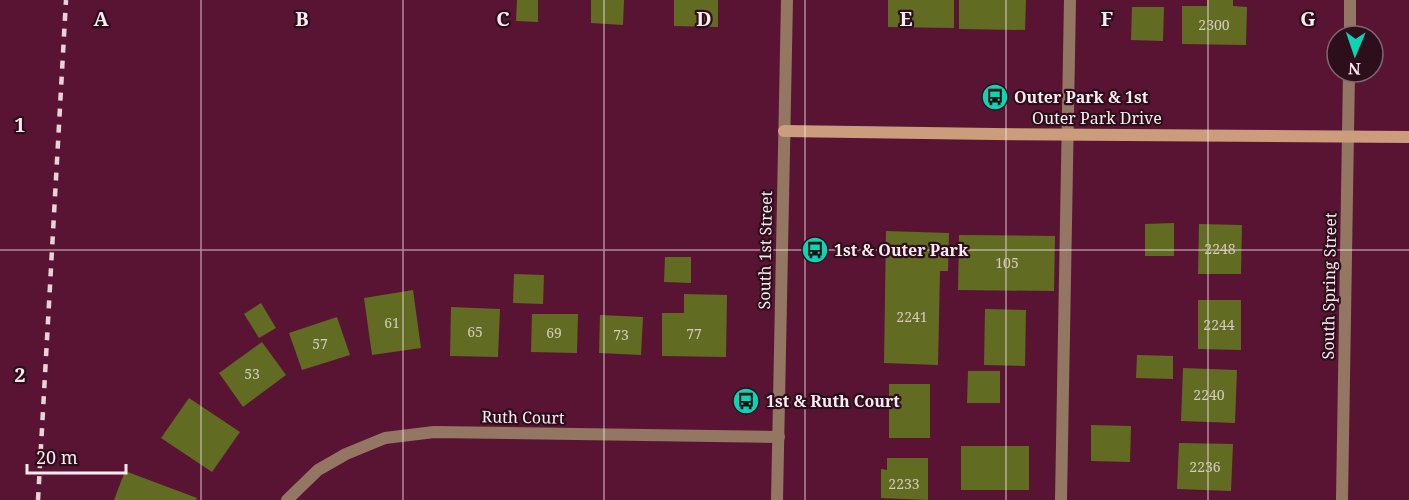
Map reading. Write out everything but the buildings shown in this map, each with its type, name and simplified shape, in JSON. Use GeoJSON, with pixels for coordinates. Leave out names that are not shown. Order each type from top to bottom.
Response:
{"type":"FeatureCollection","features":[{"type":"Feature","properties":{"kind":"street","name":"South 1st Street"},"geometry":{"type":"LineString","coordinates":[[777,500],[787,0]]}},
{"type":"Feature","properties":{"kind":"street"},"geometry":{"type":"LineString","coordinates":[[1061,500],[1070,0]]}},
{"type":"Feature","properties":{"kind":"street"},"geometry":{"type":"LineString","coordinates":[[1350,0],[1350,24]]}},
{"type":"Feature","properties":{"kind":"street","name":"South Spring Street"},"geometry":{"type":"LineString","coordinates":[[1342,500],[1349,84]]}},
{"type":"Feature","properties":{"kind":"street","name":"Outer Park Drive"},"geometry":{"type":"LineString","coordinates":[[784,131],[1409,137]]}},
{"type":"Feature","properties":{"kind":"street","name":"Ruth Court"},"geometry":{"type":"LineString","coordinates":[[288,500],[318,470],[346,454],[385,438],[434,432],[779,437]]}},
{"type":"Feature","properties":{"kind":"railway"},"geometry":{"type":"LineString","coordinates":[[38,500],[66,0]]}},
{"type":"Feature","properties":{"kind":"place","name":"Outer Park & 1st"},"geometry":{"type":"Point","coordinates":[995,97]}},
{"type":"Feature","properties":{"kind":"place","name":"1st & Outer Park"},"geometry":{"type":"Point","coordinates":[815,250]}},
{"type":"Feature","properties":{"kind":"place","name":"1st & Ruth Court"},"geometry":{"type":"Point","coordinates":[746,401]}}]}
